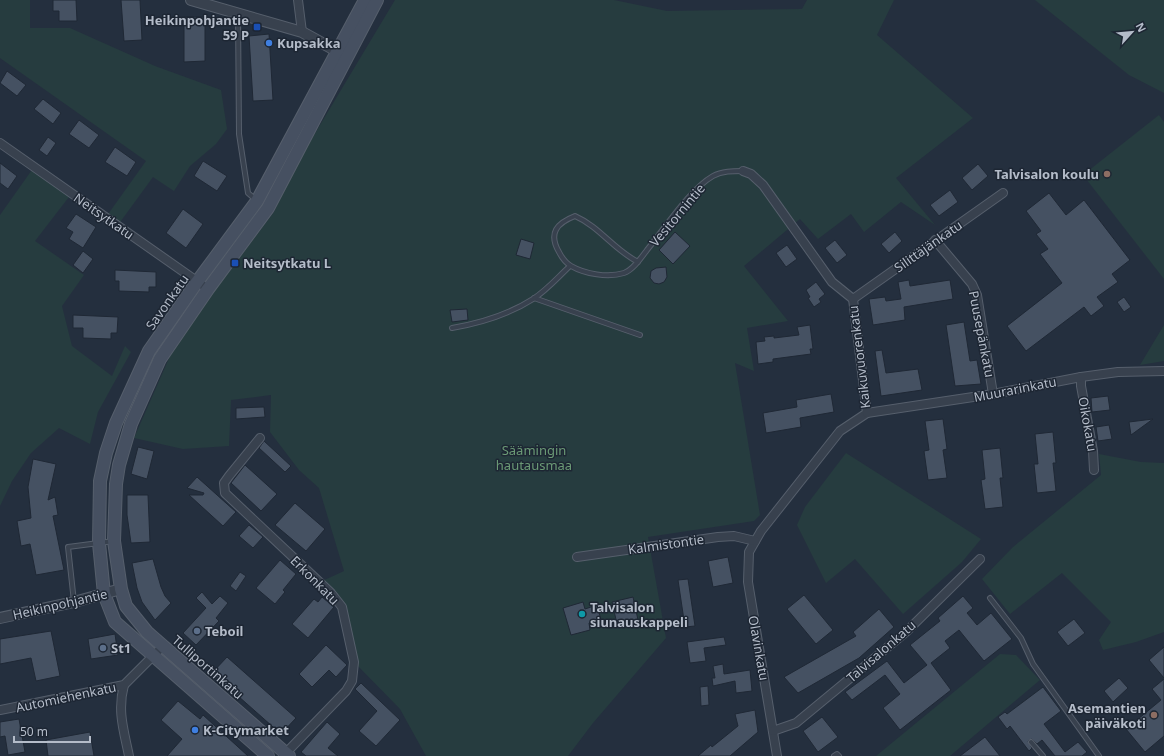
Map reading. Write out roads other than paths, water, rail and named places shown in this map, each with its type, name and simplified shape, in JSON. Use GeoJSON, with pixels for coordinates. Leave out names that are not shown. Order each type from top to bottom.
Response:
{"type":"FeatureCollection","features":[{"type":"Feature","properties":{"kind":"main road"},"geometry":{"type":"LineString","coordinates":[[342,55],[365,0]]}},
{"type":"Feature","properties":{"kind":"main road"},"geometry":{"type":"LineString","coordinates":[[342,55],[377,0]]}},
{"type":"Feature","properties":{"kind":"main road","name":"Savonkatu"},"geometry":{"type":"LineString","coordinates":[[104,594],[99,543],[100,481],[106,453],[116,423],[149,351],[197,282],[257,201],[342,55]]}},
{"type":"Feature","properties":{"kind":"main road","name":"Savonkatu"},"geometry":{"type":"LineString","coordinates":[[121,589],[114,541],[116,484],[119,465],[131,424],[160,359],[208,289],[268,208],[342,55]]}},
{"type":"Feature","properties":{"kind":"main road","name":"Tulliportinkatu"},"geometry":{"type":"LineString","coordinates":[[121,589],[126,606],[134,618],[162,646],[286,755]]}},
{"type":"Feature","properties":{"kind":"main road"},"geometry":{"type":"LineString","coordinates":[[104,594],[115,622],[268,756]]}},
{"type":"Feature","properties":{"kind":"street"},"geometry":{"type":"LineString","coordinates":[[192,0],[302,32],[342,55]]}},
{"type":"Feature","properties":{"kind":"street"},"geometry":{"type":"LineString","coordinates":[[298,0],[302,32]]}},
{"type":"Feature","properties":{"kind":"street","name":"Neitsytkatu"},"geometry":{"type":"LineString","coordinates":[[0,143],[208,289]]}},
{"type":"Feature","properties":{"kind":"street","name":"Kaikuvuorenkatu"},"geometry":{"type":"LineString","coordinates":[[743,171],[751,174],[763,185],[832,282],[852,299],[867,413],[840,430],[755,541]]}},
{"type":"Feature","properties":{"kind":"street","name":"Silittäjänkatu"},"geometry":{"type":"LineString","coordinates":[[852,299],[1003,193]]}},
{"type":"Feature","properties":{"kind":"street","name":"Puusepänkatu"},"geometry":{"type":"LineString","coordinates":[[935,240],[972,284],[977,295],[993,394]]}},
{"type":"Feature","properties":{"kind":"street","name":"Muurarinkatu"},"geometry":{"type":"LineString","coordinates":[[867,413],[993,394],[1081,377],[1118,372],[1164,371]]}},
{"type":"Feature","properties":{"kind":"street","name":"Oikokatu"},"geometry":{"type":"LineString","coordinates":[[1081,377],[1081,386],[1093,451],[1094,470]]}},
{"type":"Feature","properties":{"kind":"street","name":"Erkonkatu"},"geometry":{"type":"LineString","coordinates":[[260,438],[224,483],[225,493],[331,593],[342,607],[354,662],[352,681],[346,691],[286,755]]}},
{"type":"Feature","properties":{"kind":"street","name":"Kalmistontie"},"geometry":{"type":"LineString","coordinates":[[577,557],[718,537],[734,536],[755,541]]}},
{"type":"Feature","properties":{"kind":"street","name":"Olavinkatu"},"geometry":{"type":"LineString","coordinates":[[755,541],[749,552],[748,582],[777,756]]}},
{"type":"Feature","properties":{"kind":"street","name":"Talvisalonkatu"},"geometry":{"type":"LineString","coordinates":[[773,731],[796,723],[906,632],[980,559]]}},
{"type":"Feature","properties":{"kind":"street","name":"Heikinpohjantie"},"geometry":{"type":"LineString","coordinates":[[0,618],[74,602],[121,589]]}},
{"type":"Feature","properties":{"kind":"street","name":"Automiehenkatu"},"geometry":{"type":"LineString","coordinates":[[0,710],[124,685],[162,646]]}},
{"type":"Feature","properties":{"kind":"street"},"geometry":{"type":"LineString","coordinates":[[124,685],[120,701],[121,718],[129,756]]}},
{"type":"Feature","properties":{"kind":"lane"},"geometry":{"type":"LineString","coordinates":[[238,14],[239,134],[248,193],[268,208]]}},
{"type":"Feature","properties":{"kind":"lane","name":"Vesitornintie"},"geometry":{"type":"LineString","coordinates":[[570,266],[609,276],[625,273],[638,262],[698,187],[714,175],[726,172],[743,171]]}},
{"type":"Feature","properties":{"kind":"lane"},"geometry":{"type":"LineString","coordinates":[[452,328],[483,322],[505,314],[534,298],[570,266],[560,254],[554,242],[555,231],[563,221],[575,216],[587,221],[624,255],[638,262]]}},
{"type":"Feature","properties":{"kind":"lane"},"geometry":{"type":"LineString","coordinates":[[534,298],[640,335]]}},
{"type":"Feature","properties":{"kind":"lane"},"geometry":{"type":"LineString","coordinates":[[74,602],[68,548],[114,541]]}},
{"type":"Feature","properties":{"kind":"lane"},"geometry":{"type":"LineString","coordinates":[[990,598],[1021,638],[1033,664],[1099,756]]}},
{"type":"Feature","properties":{"kind":"lane"},"geometry":{"type":"LineString","coordinates":[[1031,742],[1043,756]]}},
{"type":"Feature","properties":{"kind":"lane"},"geometry":{"type":"LineString","coordinates":[[834,756],[837,754],[839,756]]}},
{"type":"Feature","properties":{"kind":"place","name":"Heikinpohjantie 59 P"},"geometry":{"type":"Point","coordinates":[257,27]}},
{"type":"Feature","properties":{"kind":"place","name":"Kupsakka"},"geometry":{"type":"Point","coordinates":[269,43]}},
{"type":"Feature","properties":{"kind":"place","name":"Talvisalon koulu"},"geometry":{"type":"Point","coordinates":[1107,174]}},
{"type":"Feature","properties":{"kind":"place","name":"Neitsytkatu L"},"geometry":{"type":"Point","coordinates":[235,263]}},
{"type":"Feature","properties":{"kind":"place","name":"Talvisalon siunauskappeli"},"geometry":{"type":"Point","coordinates":[582,614]}},
{"type":"Feature","properties":{"kind":"place","name":"Teboil"},"geometry":{"type":"Point","coordinates":[197,631]}},
{"type":"Feature","properties":{"kind":"place","name":"St1"},"geometry":{"type":"Point","coordinates":[103,648]}},
{"type":"Feature","properties":{"kind":"place","name":"Asemantien päiväkoti"},"geometry":{"type":"Point","coordinates":[1154,715]}},
{"type":"Feature","properties":{"kind":"place","name":"K-Citymarket"},"geometry":{"type":"Point","coordinates":[195,730]}},
{"type":"Feature","properties":{"kind":"park label","name":"Säämingin hautausmaa"},"geometry":{"type":"Point","coordinates":[534,458]}}]}
